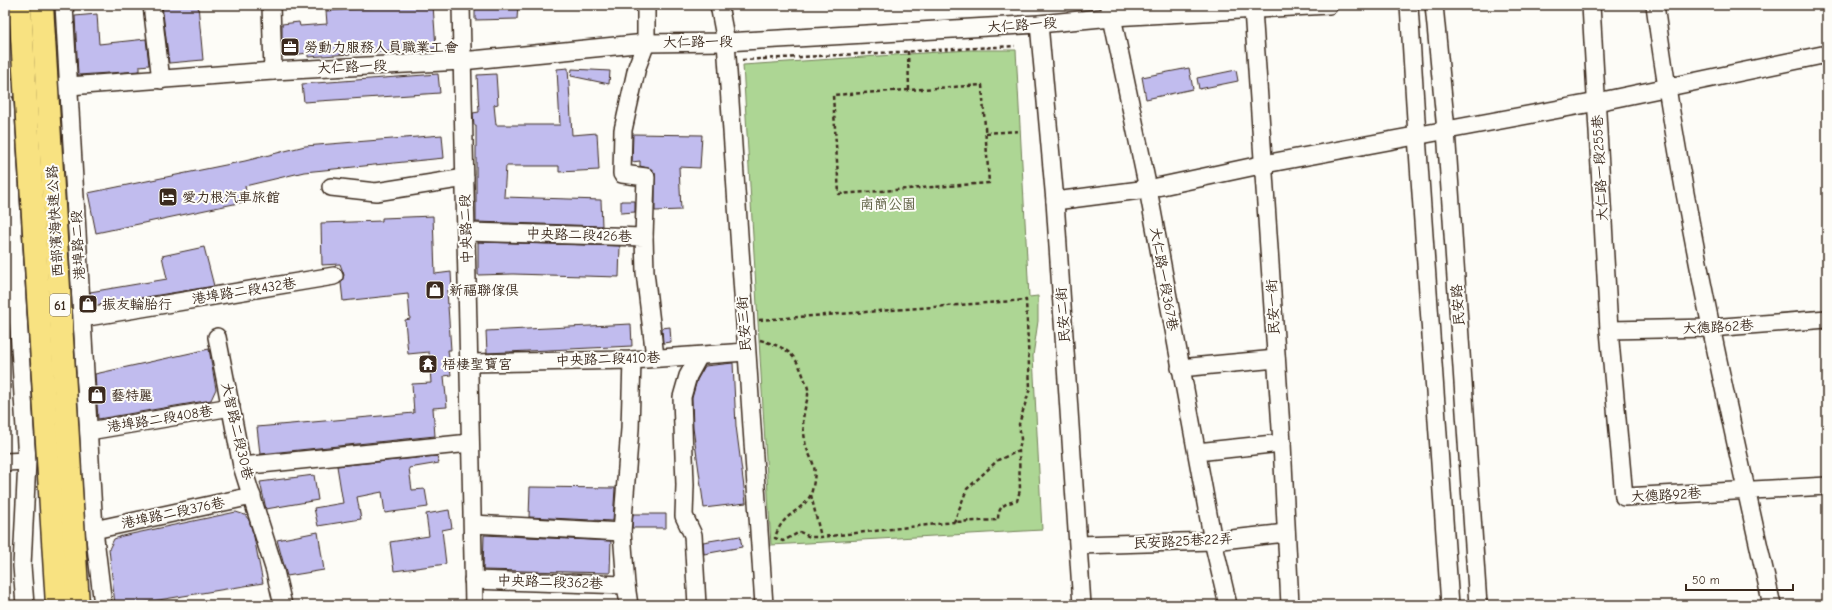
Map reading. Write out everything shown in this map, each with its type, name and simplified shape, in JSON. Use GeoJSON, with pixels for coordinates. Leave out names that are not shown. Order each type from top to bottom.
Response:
{"type":"FeatureCollection","features":[{"type":"Feature","properties":{"kind":"highway","name":"西部濱海快速公路"},"geometry":{"type":"LineString","coordinates":[[20,5],[57,605]]}},
{"type":"Feature","properties":{"kind":"highway","name":"西部濱海快速公路"},"geometry":{"type":"LineString","coordinates":[[42,5],[78,605]]}},
{"type":"Feature","properties":{"kind":"street","name":"港埠路二段"},"geometry":{"type":"LineString","coordinates":[[64,5],[94,530],[103,605]]}},
{"type":"Feature","properties":{"kind":"street"},"geometry":{"type":"LineString","coordinates":[[152,5],[161,80]]}},
{"type":"Feature","properties":{"kind":"street"},"geometry":{"type":"LineString","coordinates":[[271,5],[272,71]]}},
{"type":"Feature","properties":{"kind":"street","name":"中央路二段"},"geometry":{"type":"LineString","coordinates":[[461,5],[474,605]]}},
{"type":"Feature","properties":{"kind":"street"},"geometry":{"type":"LineString","coordinates":[[644,237],[646,177],[622,174],[622,167],[623,130],[626,113],[637,67],[646,43],[646,5]]}},
{"type":"Feature","properties":{"kind":"street"},"geometry":{"type":"LineString","coordinates":[[719,5],[726,42]]}},
{"type":"Feature","properties":{"kind":"street","name":"大仁路一段"},"geometry":{"type":"LineString","coordinates":[[5,88],[69,86],[272,71],[462,61],[646,43],[726,42],[1039,24],[1111,11],[1254,9],[1328,5]]}},
{"type":"Feature","properties":{"kind":"street","name":"民安路"},"geometry":{"type":"LineString","coordinates":[[1409,5],[1450,605]]}},
{"type":"Feature","properties":{"kind":"street","name":"民安路"},"geometry":{"type":"LineString","coordinates":[[1434,5],[1446,130],[1478,605]]}},
{"type":"Feature","properties":{"kind":"street","name":"大仁路一段255巷"},"geometry":{"type":"LineString","coordinates":[[1591,5],[1609,330]]}},
{"type":"Feature","properties":{"kind":"street"},"geometry":{"type":"LineString","coordinates":[[1655,5],[1666,86],[1710,328],[1772,605]]}},
{"type":"Feature","properties":{"kind":"street","name":"民安一街"},"geometry":{"type":"LineString","coordinates":[[1254,9],[1282,443],[1290,605]]}},
{"type":"Feature","properties":{"kind":"street","name":"大仁路一段367巷"},"geometry":{"type":"LineString","coordinates":[[1111,11],[1148,189],[1213,541],[1228,605]]}},
{"type":"Feature","properties":{"kind":"street","name":"民安二街"},"geometry":{"type":"LineString","coordinates":[[1039,24],[1055,201],[1082,605]]}},
{"type":"Feature","properties":{"kind":"street","name":"民安三街"},"geometry":{"type":"LineString","coordinates":[[726,42],[764,605]]}},
{"type":"Feature","properties":{"kind":"street"},"geometry":{"type":"LineString","coordinates":[[1055,201],[1148,189],[1265,164],[1597,102],[1666,86],[1827,54]]}},
{"type":"Feature","properties":{"kind":"street"},"geometry":{"type":"LineString","coordinates":[[5,102],[10,273],[27,463],[22,566],[25,605]]}},
{"type":"Feature","properties":{"kind":"street"},"geometry":{"type":"LineString","coordinates":[[331,187],[376,192],[465,178]]}},
{"type":"Feature","properties":{"kind":"street","name":"中央路二段426巷"},"geometry":{"type":"LineString","coordinates":[[466,232],[644,237],[645,272],[655,357]]}},
{"type":"Feature","properties":{"kind":"street","name":"港埠路二段432巷"},"geometry":{"type":"LineString","coordinates":[[82,318],[334,276]]}},
{"type":"Feature","properties":{"kind":"street","name":"大德路62巷"},"geometry":{"type":"LineString","coordinates":[[1609,330],[1710,328],[1827,319]]}},
{"type":"Feature","properties":{"kind":"street","name":"大德路92巷"},"geometry":{"type":"LineString","coordinates":[[1609,330],[1624,497],[1827,486]]}},
{"type":"Feature","properties":{"kind":"street","name":"大智路二段30巷"},"geometry":{"type":"LineString","coordinates":[[217,337],[242,466],[275,571],[283,605]]}},
{"type":"Feature","properties":{"kind":"street","name":"中央路二段410巷"},"geometry":{"type":"LineString","coordinates":[[469,363],[632,360],[655,357],[699,356],[746,352]]}},
{"type":"Feature","properties":{"kind":"street"},"geometry":{"type":"LineString","coordinates":[[697,605],[693,535],[684,516],[685,485],[682,397],[688,376],[699,356]]}},
{"type":"Feature","properties":{"kind":"street"},"geometry":{"type":"LineString","coordinates":[[1180,368],[1276,359]]}},
{"type":"Feature","properties":{"kind":"street"},"geometry":{"type":"LineString","coordinates":[[630,605],[626,584],[622,532],[630,429],[632,360]]}},
{"type":"Feature","properties":{"kind":"street","name":"港埠路二段408巷"},"geometry":{"type":"LineString","coordinates":[[89,431],[231,407]]}},
{"type":"Feature","properties":{"kind":"street"},"geometry":{"type":"LineString","coordinates":[[242,466],[470,443]]}},
{"type":"Feature","properties":{"kind":"street"},"geometry":{"type":"LineString","coordinates":[[1197,452],[1282,443]]}},
{"type":"Feature","properties":{"kind":"street"},"geometry":{"type":"LineString","coordinates":[[5,462],[27,463]]}},
{"type":"Feature","properties":{"kind":"street"},"geometry":{"type":"LineString","coordinates":[[27,463],[43,498],[50,605]]}},
{"type":"Feature","properties":{"kind":"street","name":"港埠路二段376巷"},"geometry":{"type":"LineString","coordinates":[[94,530],[252,496]]}},
{"type":"Feature","properties":{"kind":"street"},"geometry":{"type":"LineString","coordinates":[[473,524],[622,532]]}},
{"type":"Feature","properties":{"kind":"street","name":"民安路25巷22弄"},"geometry":{"type":"LineString","coordinates":[[1079,545],[1213,541],[1286,533]]}},
{"type":"Feature","properties":{"kind":"street","name":"中央路二段362巷"},"geometry":{"type":"LineString","coordinates":[[473,580],[626,584]]}},
{"type":"Feature","properties":{"kind":"path"},"geometry":{"type":"LineString","coordinates":[[736,60],[1015,46]]}},
{"type":"Feature","properties":{"kind":"path"},"geometry":{"type":"LineString","coordinates":[[908,51],[909,90]]}},
{"type":"Feature","properties":{"kind":"path"},"geometry":{"type":"LineString","coordinates":[[982,85],[989,183],[839,194],[833,95],[909,90],[982,85]]}},
{"type":"Feature","properties":{"kind":"path"},"geometry":{"type":"LineString","coordinates":[[986,133],[1020,132]]}},
{"type":"Feature","properties":{"kind":"path"},"geometry":{"type":"LineString","coordinates":[[758,320],[1026,300],[1030,388],[1019,424],[1021,439],[1019,451],[1020,490],[1017,501],[1007,502],[1002,506],[998,513],[998,520],[954,522],[821,537],[810,537],[800,532],[783,541],[775,538],[778,528],[789,515],[800,507],[810,494]]}},
{"type":"Feature","properties":{"kind":"path"},"geometry":{"type":"LineString","coordinates":[[759,340],[777,345],[789,351],[798,362],[808,389],[807,404],[803,420],[806,446],[815,468],[810,494],[821,537]]}},
{"type":"Feature","properties":{"kind":"path"},"geometry":{"type":"LineString","coordinates":[[954,522],[967,489],[998,460],[1019,451]]}},
{"type":"Feature","properties":{"kind":"green space","name":"南簡公園"},"geometry":{"type":"Polygon","coordinates":[[[969,50],[1016,50],[1029,297],[1038,296],[1038,321],[1033,356],[1042,530],[771,545],[743,65],[969,50]]]}},
{"type":"Feature","properties":{"kind":"building"},"geometry":{"type":"Polygon","coordinates":[[[162,5],[198,5],[203,60],[169,63],[162,5]]]}},
{"type":"Feature","properties":{"kind":"building"},"geometry":{"type":"Polygon","coordinates":[[[410,5],[433,5],[436,48],[308,57],[308,53],[292,55],[282,49],[282,24],[299,22],[300,26],[327,24],[326,11],[410,5]]]}},
{"type":"Feature","properties":{"kind":"building"},"geometry":{"type":"Polygon","coordinates":[[[475,5],[518,5],[517,19],[475,20],[475,5]]]}},
{"type":"Feature","properties":{"kind":"building"},"geometry":{"type":"Polygon","coordinates":[[[97,14],[99,44],[146,39],[149,65],[140,66],[140,71],[78,75],[75,16],[97,14]]]}},
{"type":"Feature","properties":{"kind":"building"},"geometry":{"type":"Polygon","coordinates":[[[568,68],[572,135],[597,133],[599,170],[559,172],[559,166],[506,166],[504,197],[601,200],[602,226],[476,222],[476,125],[474,125],[473,113],[479,112],[477,75],[496,74],[498,104],[494,105],[496,125],[560,125],[557,69],[568,68]]]}},
{"type":"Feature","properties":{"kind":"building"},"geometry":{"type":"Polygon","coordinates":[[[1189,68],[1193,89],[1146,99],[1142,77],[1189,68]]]}},
{"type":"Feature","properties":{"kind":"building"},"geometry":{"type":"Polygon","coordinates":[[[572,69],[610,71],[609,84],[571,76],[572,69]]]}},
{"type":"Feature","properties":{"kind":"building"},"geometry":{"type":"Polygon","coordinates":[[[1236,70],[1238,81],[1199,89],[1197,78],[1236,70]]]}},
{"type":"Feature","properties":{"kind":"building"},"geometry":{"type":"Polygon","coordinates":[[[438,74],[440,93],[304,102],[302,84],[438,74]]]}},
{"type":"Feature","properties":{"kind":"building"},"geometry":{"type":"Polygon","coordinates":[[[633,134],[702,135],[700,168],[679,167],[681,210],[655,211],[655,173],[651,169],[640,166],[640,161],[632,162],[633,134]]]}},
{"type":"Feature","properties":{"kind":"building"},"geometry":{"type":"Polygon","coordinates":[[[442,135],[444,158],[304,172],[245,186],[248,201],[96,233],[88,193],[245,161],[305,146],[442,135]]]}},
{"type":"Feature","properties":{"kind":"building"},"geometry":{"type":"Polygon","coordinates":[[[621,201],[635,201],[635,212],[621,213],[621,201]]]}},
{"type":"Feature","properties":{"kind":"building"},"geometry":{"type":"Polygon","coordinates":[[[433,216],[435,274],[451,272],[452,290],[447,291],[451,350],[448,350],[451,375],[444,376],[447,407],[433,408],[435,436],[260,454],[257,427],[414,413],[412,384],[431,383],[429,352],[408,354],[405,320],[410,319],[408,294],[343,301],[341,283],[344,275],[340,264],[322,265],[321,223],[382,221],[382,218],[433,216]]]}},
{"type":"Feature","properties":{"kind":"building"},"geometry":{"type":"Polygon","coordinates":[[[478,242],[620,246],[619,277],[513,274],[478,275],[478,242]]]}},
{"type":"Feature","properties":{"kind":"building"},"geometry":{"type":"Polygon","coordinates":[[[204,247],[214,286],[92,306],[90,292],[167,279],[162,256],[204,247]]]}},
{"type":"Feature","properties":{"kind":"building"},"geometry":{"type":"Polygon","coordinates":[[[631,324],[632,346],[487,353],[486,331],[631,324]]]}},
{"type":"Feature","properties":{"kind":"building"},"geometry":{"type":"Polygon","coordinates":[[[670,327],[671,342],[663,343],[662,328],[670,327]]]}},
{"type":"Feature","properties":{"kind":"building"},"geometry":{"type":"Polygon","coordinates":[[[209,349],[216,389],[211,400],[98,419],[95,374],[209,349]]]}},
{"type":"Feature","properties":{"kind":"building"},"geometry":{"type":"Polygon","coordinates":[[[733,363],[736,426],[746,503],[704,508],[693,428],[692,398],[697,380],[705,366],[733,363]]]}},
{"type":"Feature","properties":{"kind":"building"},"geometry":{"type":"Polygon","coordinates":[[[437,456],[439,463],[409,468],[412,490],[425,489],[428,507],[385,513],[382,492],[357,497],[361,519],[318,526],[314,508],[343,503],[337,466],[437,456]]]}},
{"type":"Feature","properties":{"kind":"building"},"geometry":{"type":"Polygon","coordinates":[[[314,475],[318,500],[266,509],[260,482],[314,475]]]}},
{"type":"Feature","properties":{"kind":"building"},"geometry":{"type":"Polygon","coordinates":[[[530,487],[615,488],[613,521],[529,517],[530,487]]]}},
{"type":"Feature","properties":{"kind":"building"},"geometry":{"type":"Polygon","coordinates":[[[449,510],[452,528],[442,530],[446,564],[394,571],[390,542],[429,536],[426,514],[449,510]]]}},
{"type":"Feature","properties":{"kind":"building"},"geometry":{"type":"Polygon","coordinates":[[[236,512],[245,515],[249,520],[263,583],[128,605],[115,605],[109,549],[114,539],[122,536],[236,512]]]}},
{"type":"Feature","properties":{"kind":"building"},"geometry":{"type":"Polygon","coordinates":[[[633,514],[666,514],[666,528],[632,528],[633,514]]]}},
{"type":"Feature","properties":{"kind":"building"},"geometry":{"type":"Polygon","coordinates":[[[318,532],[324,570],[287,576],[277,540],[318,532]]]}},
{"type":"Feature","properties":{"kind":"building"},"geometry":{"type":"Polygon","coordinates":[[[484,535],[611,541],[610,573],[483,570],[484,535]]]}},
{"type":"Feature","properties":{"kind":"building"},"geometry":{"type":"Polygon","coordinates":[[[740,536],[742,547],[704,554],[703,542],[740,536]]]}},
{"type":"Feature","properties":{"kind":"place","name":"勞動力服務人員職業工會"},"geometry":{"type":"Point","coordinates":[290,47]}},
{"type":"Feature","properties":{"kind":"place","name":"愛力根汽車旅館"},"geometry":{"type":"Point","coordinates":[168,197]}},
{"type":"Feature","properties":{"kind":"place","name":"新福聯傢俱"},"geometry":{"type":"Point","coordinates":[435,290]}},
{"type":"Feature","properties":{"kind":"place","name":"振友輪胎行"},"geometry":{"type":"Point","coordinates":[88,304]}},
{"type":"Feature","properties":{"kind":"place","name":"梧棲聖寶宮"},"geometry":{"type":"Point","coordinates":[428,364]}},
{"type":"Feature","properties":{"kind":"place","name":"藝特麗"},"geometry":{"type":"Point","coordinates":[97,395]}}]}
